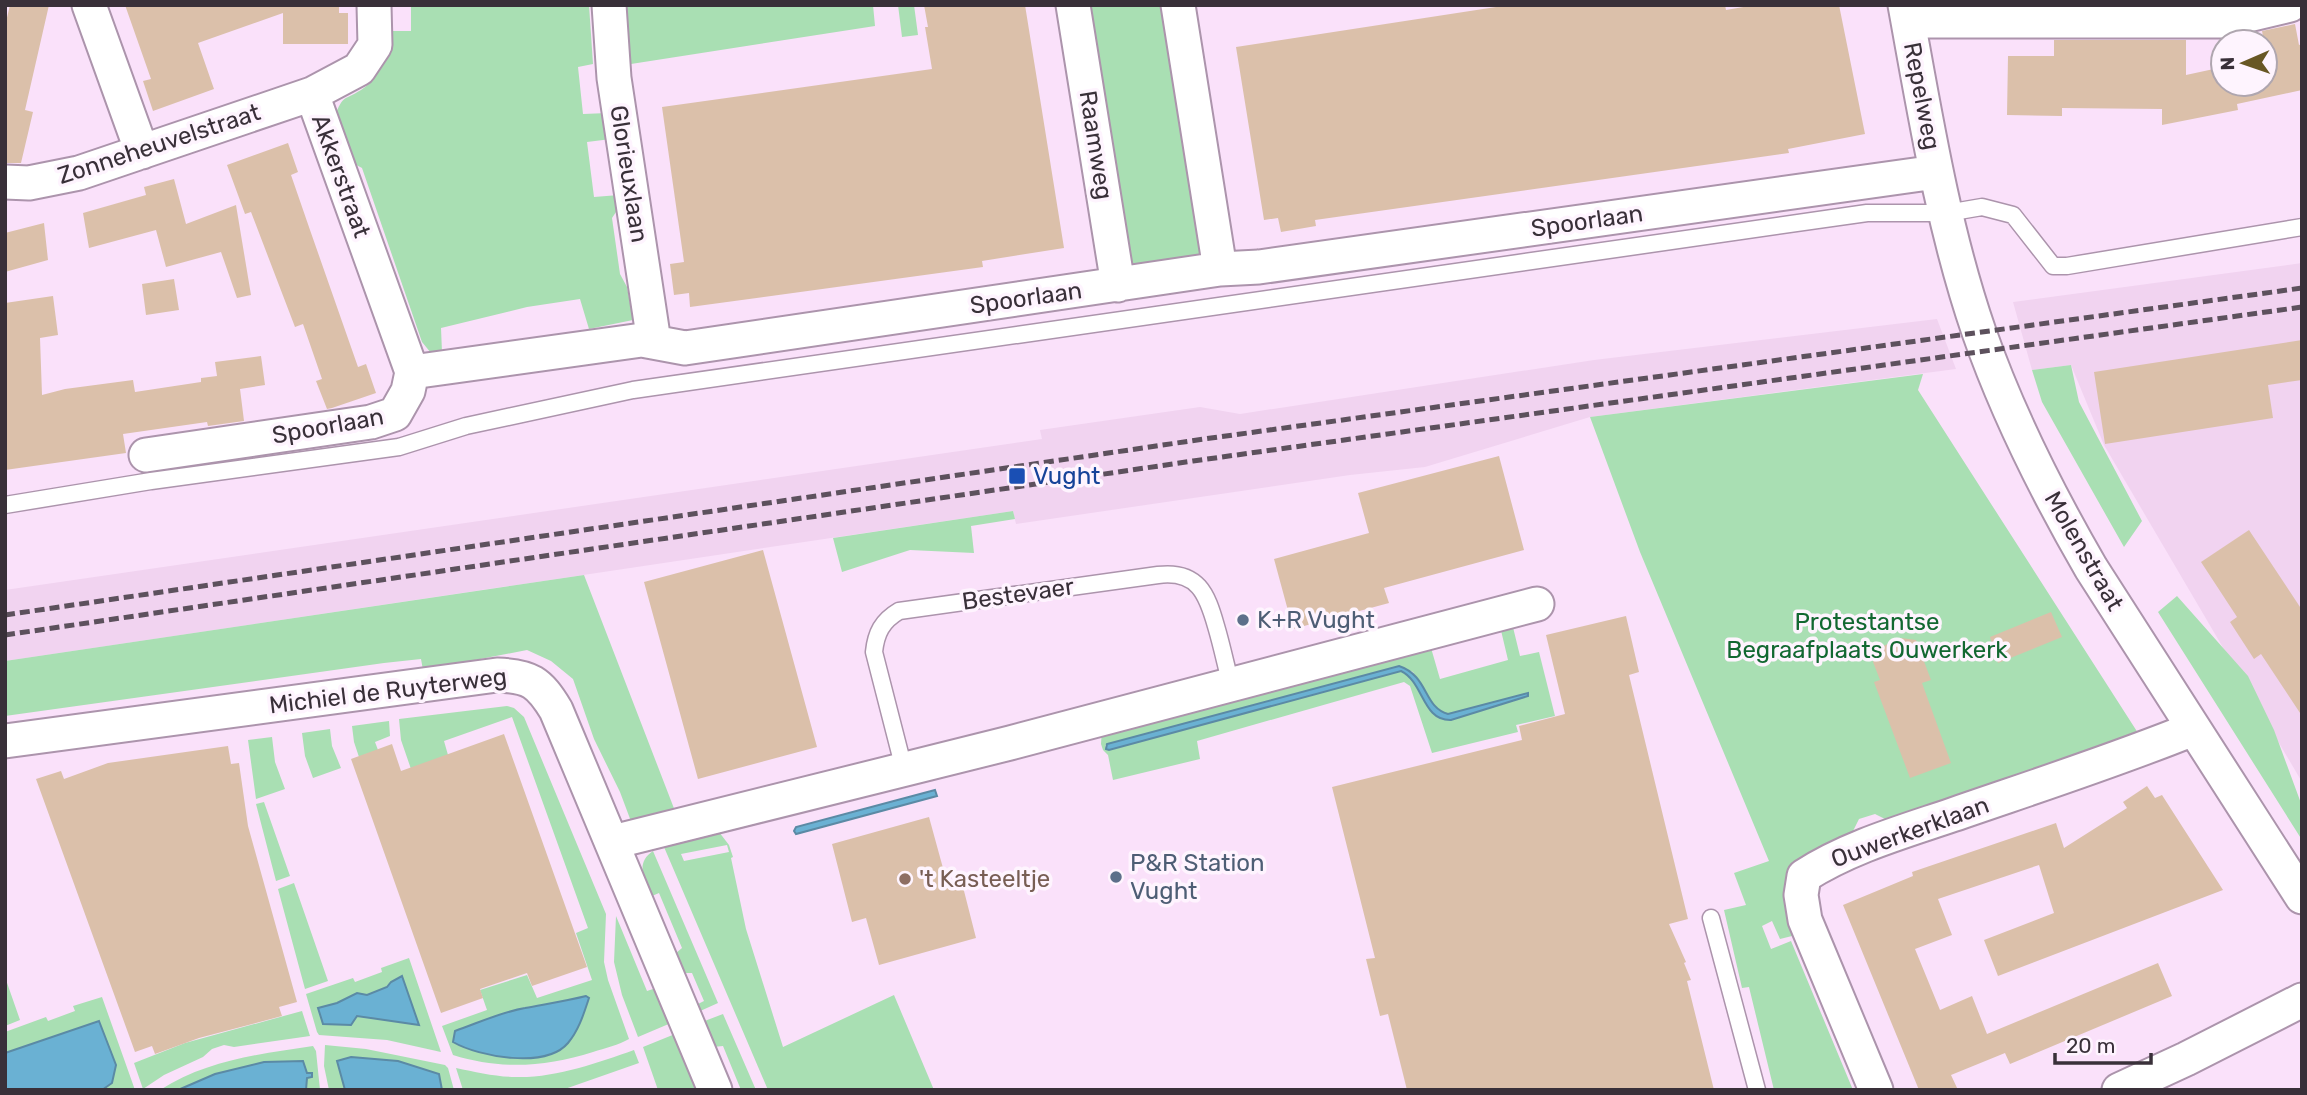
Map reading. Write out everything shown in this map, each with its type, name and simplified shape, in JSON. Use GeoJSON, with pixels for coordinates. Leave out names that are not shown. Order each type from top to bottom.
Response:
{"type":"FeatureCollection","features":[{"type":"Feature","properties":{"kind":"street"},"geometry":{"type":"LineString","coordinates":[[89,5],[142,152]]}},
{"type":"Feature","properties":{"kind":"street","name":"Akkerstraat"},"geometry":{"type":"LineString","coordinates":[[374,5],[375,45],[359,69],[312,94],[412,372]]}},
{"type":"Feature","properties":{"kind":"street","name":"Glorieuxlaan"},"geometry":{"type":"LineString","coordinates":[[609,5],[614,78],[654,342]]}},
{"type":"Feature","properties":{"kind":"street","name":"Raamweg"},"geometry":{"type":"LineString","coordinates":[[1073,5],[1118,285]]}},
{"type":"Feature","properties":{"kind":"street"},"geometry":{"type":"LineString","coordinates":[[1178,5],[1220,269]]}},
{"type":"Feature","properties":{"kind":"street","name":"Repelweg"},"geometry":{"type":"LineString","coordinates":[[1937,172],[1906,13],[2222,21],[2290,5]]}},
{"type":"Feature","properties":{"kind":"street","name":"Zonneheuvelstraat"},"geometry":{"type":"LineString","coordinates":[[5,181],[29,183],[79,173],[312,94]]}},
{"type":"Feature","properties":{"kind":"street","name":"Spoorlaan"},"geometry":{"type":"LineString","coordinates":[[146,455],[371,422],[395,414],[408,391],[412,372],[642,340],[685,348],[1220,269],[1284,264],[1937,172]]}},
{"type":"Feature","properties":{"kind":"street","name":"Molenstraat"},"geometry":{"type":"LineString","coordinates":[[1937,172],[1975,319],[2020,434],[2060,515],[2091,568],[2302,897]]}},
{"type":"Feature","properties":{"kind":"street"},"geometry":{"type":"LineString","coordinates":[[612,842],[1231,685],[1537,604]]}},
{"type":"Feature","properties":{"kind":"street","name":"Michiel de Ruyterweg"},"geometry":{"type":"LineString","coordinates":[[5,741],[497,675],[519,676],[535,682],[556,710],[715,1090]]}},
{"type":"Feature","properties":{"kind":"street","name":"Ouwerkerklaan"},"geometry":{"type":"LineString","coordinates":[[1876,1090],[1805,920],[1801,895],[1804,876],[1825,862],[1876,841],[2145,749],[2193,729]]}},
{"type":"Feature","properties":{"kind":"street"},"geometry":{"type":"LineString","coordinates":[[2119,1090],[2302,1000]]}},
{"type":"Feature","properties":{"kind":"lane"},"geometry":{"type":"LineString","coordinates":[[5,505],[151,481],[399,447],[466,426],[633,390],[1867,213],[1947,214],[1982,207],[2013,215],[2053,266],[2302,227]]}},
{"type":"Feature","properties":{"kind":"lane","name":"Bestevaer"},"geometry":{"type":"LineString","coordinates":[[904,769],[874,652],[882,625],[899,611],[1176,574],[1195,583],[1209,601],[1231,685]]}},
{"type":"Feature","properties":{"kind":"lane"},"geometry":{"type":"LineString","coordinates":[[1711,919],[1758,1090]]}},
{"type":"Feature","properties":{"kind":"shaded area"},"geometry":{"type":"Polygon","coordinates":[[[2302,263],[2302,782],[2104,445],[2071,365],[2032,370],[2013,302],[2302,263]]]}},
{"type":"Feature","properties":{"kind":"shaded area"},"geometry":{"type":"Polygon","coordinates":[[[1937,319],[1956,369],[1590,417],[1425,467],[1350,475],[1016,524],[1013,511],[5,661],[5,590],[1042,439],[1040,430],[1200,407],[1240,414],[1594,360],[1937,319]]]}},
{"type":"Feature","properties":{"kind":"green space"},"geometry":{"type":"Polygon","coordinates":[[[411,5],[589,5],[593,64],[578,67],[583,114],[608,113],[611,139],[587,142],[594,197],[619,195],[620,206],[612,218],[620,274],[627,287],[633,320],[589,329],[580,299],[527,307],[441,328],[442,352],[431,353],[422,342],[362,168],[347,160],[335,116],[342,101],[361,90],[378,72],[384,57],[387,31],[411,31],[411,5]]]}},
{"type":"Feature","properties":{"kind":"green space"},"geometry":{"type":"Polygon","coordinates":[[[624,5],[873,5],[875,26],[631,64],[624,5]]]}},
{"type":"Feature","properties":{"kind":"green space"},"geometry":{"type":"Polygon","coordinates":[[[898,5],[914,5],[918,35],[902,37],[898,5]]]}},
{"type":"Feature","properties":{"kind":"green space"},"geometry":{"type":"Polygon","coordinates":[[[1086,5],[1166,5],[1205,260],[1132,270],[1086,5]]]}},
{"type":"Feature","properties":{"kind":"green space"},"geometry":{"type":"Polygon","coordinates":[[[2071,365],[2079,402],[2142,521],[2124,547],[2042,402],[2032,370],[2071,365]]]}},
{"type":"Feature","properties":{"kind":"green space","name":"Protestantse Begraafplaats Ouwerkerk"},"geometry":{"type":"Polygon","coordinates":[[[1923,374],[1918,390],[2138,733],[1887,820],[1875,814],[1859,819],[1853,831],[1861,829],[1806,860],[1797,926],[1792,936],[1780,939],[1772,921],[1762,926],[1771,949],[1791,941],[1853,1090],[1774,1090],[1749,987],[1742,988],[1724,910],[1746,905],[1734,873],[1769,861],[1640,552],[1590,417],[1923,374]]]}},
{"type":"Feature","properties":{"kind":"green space"},"geometry":{"type":"Polygon","coordinates":[[[1013,511],[1015,519],[971,526],[974,553],[910,550],[842,572],[833,538],[1013,511]]]}},
{"type":"Feature","properties":{"kind":"green space"},"geometry":{"type":"Polygon","coordinates":[[[584,575],[675,811],[632,824],[620,792],[594,739],[573,679],[551,661],[527,650],[423,670],[421,659],[384,663],[5,716],[5,661],[584,575]]]}},
{"type":"Feature","properties":{"kind":"green space"},"geometry":{"type":"Polygon","coordinates":[[[2177,596],[2248,676],[2274,730],[2302,806],[2302,840],[2158,612],[2177,596]]]}},
{"type":"Feature","properties":{"kind":"green space"},"geometry":{"type":"Polygon","coordinates":[[[1511,619],[1520,656],[1539,652],[1555,716],[1516,725],[1518,732],[1432,753],[1410,686],[1404,682],[1197,741],[1200,759],[1113,780],[1108,755],[1101,744],[1102,729],[1429,641],[1440,679],[1508,660],[1499,622],[1511,619]],[[1398,666],[1105,746],[1110,750],[1401,671],[1413,678],[1444,720],[1528,696],[1448,714],[1436,709],[1413,672],[1398,666]]]}},
{"type":"Feature","properties":{"kind":"green space"},"geometry":{"type":"Polygon","coordinates":[[[507,706],[514,708],[524,717],[606,914],[604,962],[629,1039],[575,1057],[523,1065],[488,1063],[453,1055],[442,1026],[487,1010],[480,990],[527,975],[537,998],[592,980],[576,933],[588,928],[512,717],[444,741],[448,755],[411,769],[401,740],[399,719],[507,706]]]}},
{"type":"Feature","properties":{"kind":"green space"},"geometry":{"type":"Polygon","coordinates":[[[389,721],[390,736],[375,742],[378,750],[359,757],[352,726],[389,721]]]}},
{"type":"Feature","properties":{"kind":"green space"},"geometry":{"type":"Polygon","coordinates":[[[330,729],[332,746],[341,768],[313,778],[305,756],[302,733],[330,729]]]}},
{"type":"Feature","properties":{"kind":"green space"},"geometry":{"type":"Polygon","coordinates":[[[272,737],[275,762],[285,789],[256,799],[248,740],[272,737]]]}},
{"type":"Feature","properties":{"kind":"green space"},"geometry":{"type":"Polygon","coordinates":[[[264,802],[290,876],[276,881],[256,804],[264,802]]]}},
{"type":"Feature","properties":{"kind":"green space"},"geometry":{"type":"Polygon","coordinates":[[[719,832],[729,845],[746,929],[783,1047],[894,995],[934,1090],[768,1090],[664,847],[719,832]],[[727,845],[681,854],[684,861],[729,852],[727,845]]]}},
{"type":"Feature","properties":{"kind":"green space"},"geometry":{"type":"Polygon","coordinates":[[[653,851],[718,1003],[698,1012],[696,1005],[704,1001],[692,973],[684,973],[676,953],[682,948],[659,893],[652,896],[644,877],[644,861],[653,851]]]}},
{"type":"Feature","properties":{"kind":"green space"},"geometry":{"type":"Polygon","coordinates":[[[294,883],[328,981],[305,989],[278,889],[294,883]]]}},
{"type":"Feature","properties":{"kind":"green space"},"geometry":{"type":"Polygon","coordinates":[[[616,916],[647,991],[656,988],[671,1023],[638,1037],[622,995],[614,962],[616,916]]]}},
{"type":"Feature","properties":{"kind":"green space"},"geometry":{"type":"Polygon","coordinates":[[[409,958],[441,1052],[387,1040],[319,1035],[306,994],[353,978],[355,982],[382,972],[381,968],[409,958]]]}},
{"type":"Feature","properties":{"kind":"green space"},"geometry":{"type":"Polygon","coordinates":[[[5,977],[20,1020],[5,1026],[5,977]]]}},
{"type":"Feature","properties":{"kind":"green space"},"geometry":{"type":"Polygon","coordinates":[[[102,997],[135,1090],[5,1090],[5,1032],[46,1017],[48,1021],[75,1011],[73,1006],[102,997]]]}},
{"type":"Feature","properties":{"kind":"green space"},"geometry":{"type":"Polygon","coordinates":[[[302,1011],[310,1036],[234,1047],[224,1045],[164,1075],[143,1089],[134,1063],[185,1043],[302,1011]]]}},
{"type":"Feature","properties":{"kind":"green space"},"geometry":{"type":"Polygon","coordinates":[[[723,1014],[756,1090],[741,1090],[723,1046],[713,1047],[702,1022],[723,1014]]]}},
{"type":"Feature","properties":{"kind":"green space"},"geometry":{"type":"Polygon","coordinates":[[[675,1034],[699,1090],[658,1090],[643,1047],[675,1034]]]}},
{"type":"Feature","properties":{"kind":"green space"},"geometry":{"type":"Polygon","coordinates":[[[325,1045],[366,1049],[445,1065],[454,1090],[329,1090],[324,1066],[325,1045]]]}},
{"type":"Feature","properties":{"kind":"green space"},"geometry":{"type":"Polygon","coordinates":[[[313,1046],[316,1051],[320,1090],[160,1090],[215,1065],[313,1046]]]}},
{"type":"Feature","properties":{"kind":"green space"},"geometry":{"type":"Polygon","coordinates":[[[634,1050],[639,1063],[562,1090],[463,1090],[456,1068],[501,1076],[531,1077],[576,1069],[634,1050]]]}},
{"type":"Feature","properties":{"kind":"water"},"geometry":{"type":"Polygon","coordinates":[[[1399,666],[1416,677],[1434,705],[1448,714],[1528,693],[1528,696],[1451,720],[1441,719],[1428,708],[1409,676],[1401,671],[1106,749],[1107,744],[1399,666]]]}},
{"type":"Feature","properties":{"kind":"water"},"geometry":{"type":"Polygon","coordinates":[[[935,790],[937,796],[796,834],[794,831],[796,827],[935,790]]]}},
{"type":"Feature","properties":{"kind":"water"},"geometry":{"type":"Polygon","coordinates":[[[402,976],[419,1025],[357,1016],[351,1025],[323,1024],[318,1008],[337,1003],[357,993],[367,995],[387,987],[402,976]]]}},
{"type":"Feature","properties":{"kind":"water"},"geometry":{"type":"Polygon","coordinates":[[[586,996],[589,998],[585,1010],[572,1038],[558,1051],[544,1056],[495,1056],[453,1042],[455,1031],[498,1015],[586,996]]]}},
{"type":"Feature","properties":{"kind":"water"},"geometry":{"type":"Polygon","coordinates":[[[99,1021],[116,1065],[112,1083],[102,1090],[5,1090],[5,1053],[99,1021]]]}},
{"type":"Feature","properties":{"kind":"water"},"geometry":{"type":"Polygon","coordinates":[[[351,1057],[398,1061],[439,1074],[442,1090],[345,1090],[337,1061],[351,1057]]]}},
{"type":"Feature","properties":{"kind":"water"},"geometry":{"type":"Polygon","coordinates":[[[303,1061],[307,1073],[312,1073],[312,1077],[307,1078],[306,1090],[178,1090],[215,1074],[264,1062],[303,1061]]]}},
{"type":"Feature","properties":{"kind":"building"},"geometry":{"type":"Polygon","coordinates":[[[10,5],[49,5],[25,110],[33,112],[21,163],[5,163],[5,26],[10,5]]]}},
{"type":"Feature","properties":{"kind":"building"},"geometry":{"type":"Polygon","coordinates":[[[125,5],[339,5],[339,13],[348,13],[348,44],[283,44],[283,13],[198,43],[214,89],[153,111],[143,81],[151,79],[125,5]]]}},
{"type":"Feature","properties":{"kind":"building"},"geometry":{"type":"Polygon","coordinates":[[[924,5],[1025,5],[1064,248],[982,261],[983,267],[690,307],[689,293],[674,295],[670,264],[684,262],[662,107],[932,69],[924,5]]]}},
{"type":"Feature","properties":{"kind":"building"},"geometry":{"type":"Polygon","coordinates":[[[1509,5],[1725,5],[1726,10],[1755,5],[1839,5],[1865,134],[1788,149],[1789,153],[1315,220],[1316,226],[1281,232],[1278,218],[1264,220],[1236,47],[1509,5]]]}},
{"type":"Feature","properties":{"kind":"building"},"geometry":{"type":"Polygon","coordinates":[[[2295,24],[2299,45],[2302,44],[2302,90],[2279,95],[2279,28],[2276,28],[2295,24]]]}},
{"type":"Feature","properties":{"kind":"building"},"geometry":{"type":"Polygon","coordinates":[[[2054,40],[2186,40],[2186,75],[2209,70],[2209,98],[2265,98],[2237,104],[2238,110],[2162,125],[2162,109],[2062,108],[2062,116],[2007,115],[2008,56],[2054,56],[2054,40]]]}},
{"type":"Feature","properties":{"kind":"building"},"geometry":{"type":"Polygon","coordinates":[[[288,143],[298,172],[291,175],[358,367],[366,364],[376,393],[327,409],[316,381],[322,379],[303,324],[295,327],[251,212],[245,214],[227,165],[288,143]]]}},
{"type":"Feature","properties":{"kind":"building"},"geometry":{"type":"Polygon","coordinates":[[[174,179],[186,224],[236,205],[251,295],[237,298],[221,252],[166,267],[156,230],[89,248],[83,213],[146,195],[144,187],[174,179]]]}},
{"type":"Feature","properties":{"kind":"building"},"geometry":{"type":"Polygon","coordinates":[[[44,223],[48,260],[5,272],[5,233],[44,223]]]}},
{"type":"Feature","properties":{"kind":"building"},"geometry":{"type":"Polygon","coordinates":[[[174,279],[179,310],[146,315],[142,284],[174,279]]]}},
{"type":"Feature","properties":{"kind":"building"},"geometry":{"type":"Polygon","coordinates":[[[53,296],[58,335],[40,338],[42,395],[65,389],[133,380],[135,392],[201,382],[201,378],[217,376],[215,362],[261,356],[265,385],[240,389],[244,421],[208,426],[207,422],[123,434],[126,453],[5,470],[5,303],[53,296]]]}},
{"type":"Feature","properties":{"kind":"building"},"geometry":{"type":"Polygon","coordinates":[[[2302,340],[2302,380],[2268,385],[2273,418],[2105,444],[2094,372],[2302,340]]]}},
{"type":"Feature","properties":{"kind":"building"},"geometry":{"type":"Polygon","coordinates":[[[1499,456],[1524,550],[1384,588],[1389,603],[1293,629],[1274,559],[1369,533],[1358,493],[1499,456]]]}},
{"type":"Feature","properties":{"kind":"building"},"geometry":{"type":"Polygon","coordinates":[[[2249,530],[2302,610],[2302,716],[2261,654],[2254,659],[2230,622],[2237,617],[2201,562],[2249,530]]]}},
{"type":"Feature","properties":{"kind":"building"},"geometry":{"type":"Polygon","coordinates":[[[763,550],[817,747],[698,779],[644,582],[763,550]]]}},
{"type":"Feature","properties":{"kind":"building"},"geometry":{"type":"Polygon","coordinates":[[[2051,612],[2062,637],[1998,663],[1990,637],[2051,612]]]}},
{"type":"Feature","properties":{"kind":"building"},"geometry":{"type":"Polygon","coordinates":[[[1626,616],[1639,672],[1629,675],[1688,919],[1669,924],[1691,980],[1687,981],[1714,1090],[1407,1090],[1388,1014],[1380,1016],[1366,959],[1375,958],[1332,787],[1522,740],[1519,726],[1565,714],[1546,635],[1626,616]]]}},
{"type":"Feature","properties":{"kind":"building"},"geometry":{"type":"Polygon","coordinates":[[[1901,638],[1916,640],[1931,680],[1922,683],[1951,763],[1910,778],[1874,682],[1880,680],[1873,662],[1879,648],[1901,638]]]}},
{"type":"Feature","properties":{"kind":"building"},"geometry":{"type":"Polygon","coordinates":[[[504,734],[587,967],[532,986],[527,973],[480,989],[483,998],[441,1013],[351,759],[392,744],[401,771],[504,734]]]}},
{"type":"Feature","properties":{"kind":"building"},"geometry":{"type":"Polygon","coordinates":[[[228,746],[231,764],[239,763],[248,826],[297,1002],[279,1007],[282,1016],[199,1038],[155,1054],[152,1046],[135,1052],[36,779],[61,771],[64,779],[108,763],[228,746]]]}},
{"type":"Feature","properties":{"kind":"building"},"geometry":{"type":"Polygon","coordinates":[[[2147,786],[2155,798],[2162,795],[2223,890],[1998,976],[1984,940],[2054,913],[2039,865],[1938,899],[1952,935],[1915,949],[1940,1010],[1972,996],[1987,1034],[2158,963],[2172,996],[2010,1064],[2005,1053],[1951,1075],[1958,1090],[1919,1090],[1843,905],[1913,876],[1912,872],[2056,823],[2064,848],[2127,808],[2123,802],[2147,786]]]}},
{"type":"Feature","properties":{"kind":"building"},"geometry":{"type":"Polygon","coordinates":[[[929,817],[949,890],[963,887],[976,938],[879,965],[866,918],[852,922],[832,844],[929,817]]]}},
{"type":"Feature","properties":{"kind":"railway"},"geometry":{"type":"LineString","coordinates":[[5,615],[1204,439],[2302,288]]}},
{"type":"Feature","properties":{"kind":"railway"},"geometry":{"type":"LineString","coordinates":[[5,635],[1193,461],[2302,307]]}},
{"type":"Feature","properties":{"kind":"place","name":"Vught"},"geometry":{"type":"Point","coordinates":[1017,476]}},
{"type":"Feature","properties":{"kind":"place","name":"K+R Vught"},"geometry":{"type":"Point","coordinates":[1243,620]}},
{"type":"Feature","properties":{"kind":"place","name":"P&R Station Vught"},"geometry":{"type":"Point","coordinates":[1116,877]}},
{"type":"Feature","properties":{"kind":"place","name":"'t Kasteeltje"},"geometry":{"type":"Point","coordinates":[905,879]}}]}
